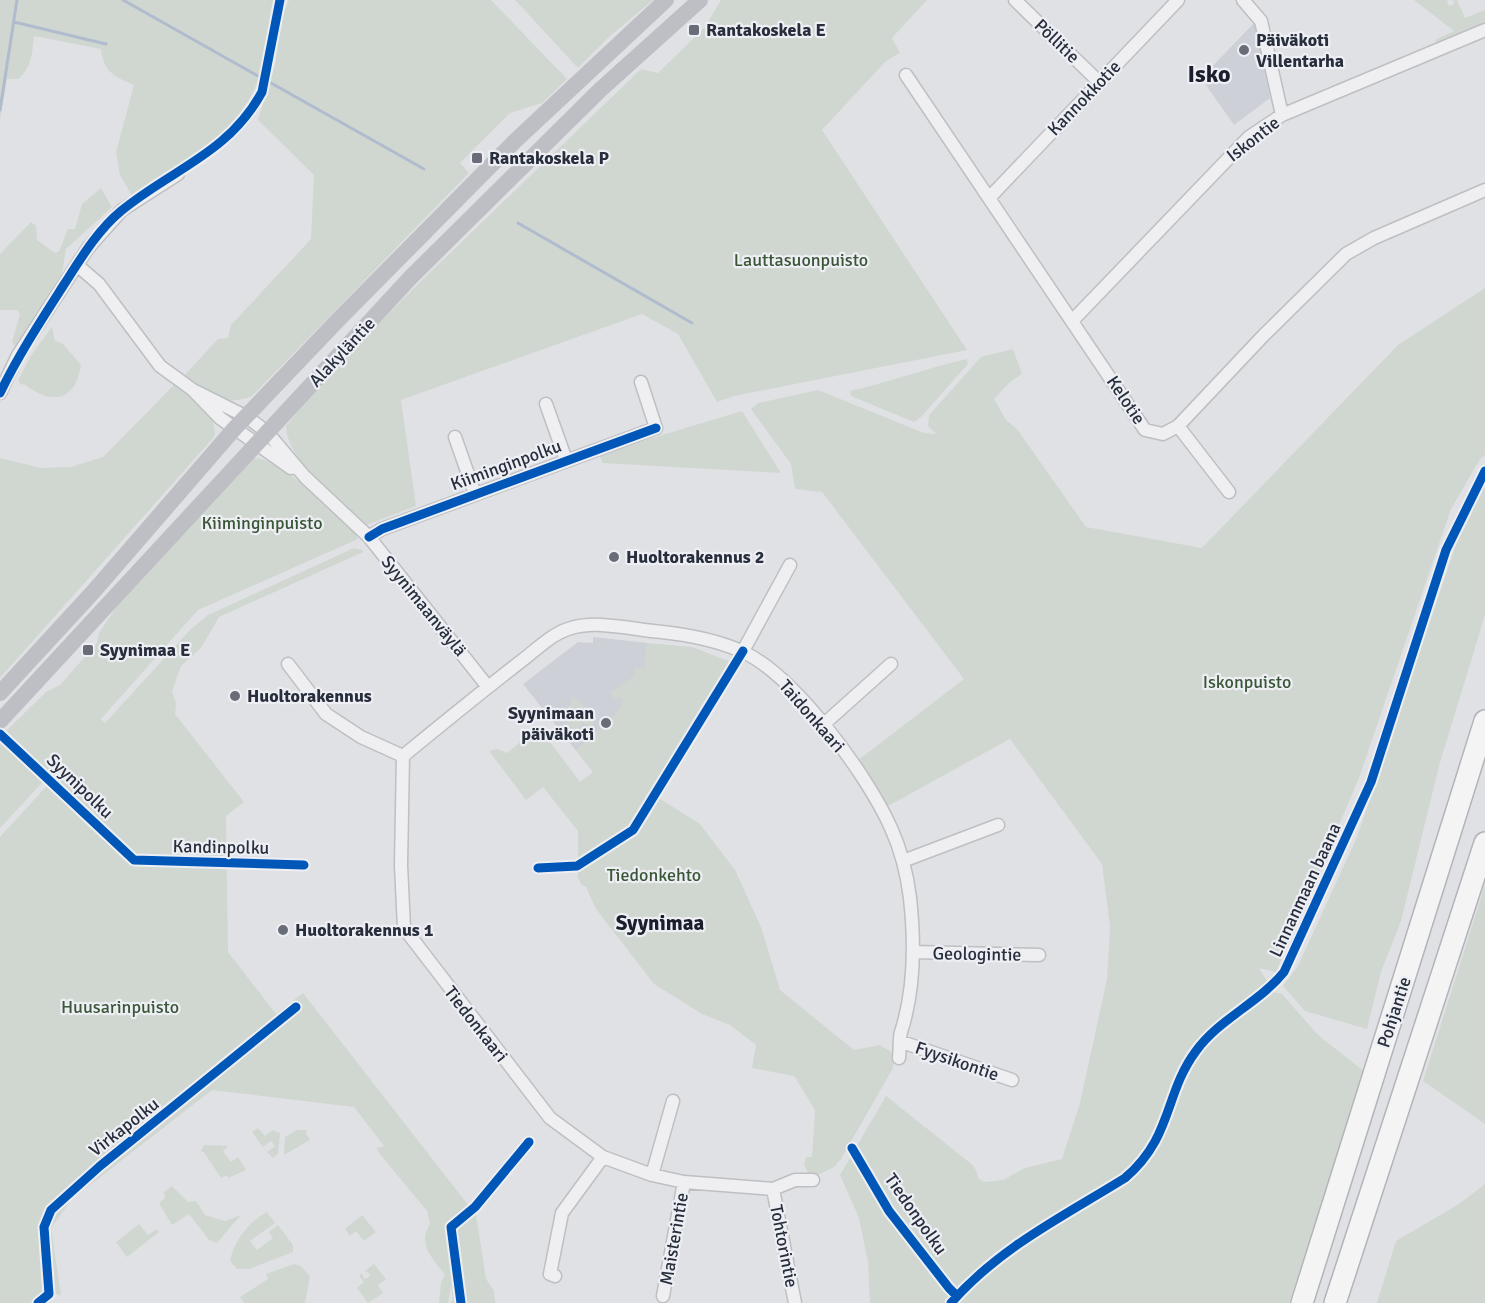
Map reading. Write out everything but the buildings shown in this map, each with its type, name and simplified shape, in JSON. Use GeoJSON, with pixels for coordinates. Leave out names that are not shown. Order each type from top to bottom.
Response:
{"type":"FeatureCollection","features":[{"type":"Feature","properties":{"kind":"highway","name":"Pohjantie"},"geometry":{"type":"LineString","coordinates":[[1302,1303],[1485,722]]}},
{"type":"Feature","properties":{"kind":"highway","name":"Pohjantie"},"geometry":{"type":"LineString","coordinates":[[1335,1303],[1485,843]]}},
{"type":"Feature","properties":{"kind":"main road","name":"Alakyläntie"},"geometry":{"type":"LineString","coordinates":[[0,693],[241,423],[338,320],[515,141],[666,0]]}},
{"type":"Feature","properties":{"kind":"main road","name":"Alakyläntie"},"geometry":{"type":"LineString","coordinates":[[0,720],[411,277],[600,90],[700,0]]}},
{"type":"Feature","properties":{"kind":"street","name":"Pöllitie"},"geometry":{"type":"LineString","coordinates":[[1015,0],[1099,82]]}},
{"type":"Feature","properties":{"kind":"street","name":"Kannokkotie"},"geometry":{"type":"LineString","coordinates":[[990,196],[1178,0]]}},
{"type":"Feature","properties":{"kind":"street"},"geometry":{"type":"LineString","coordinates":[[1243,0],[1261,21],[1282,115]]}},
{"type":"Feature","properties":{"kind":"street","name":"Iskontie"},"geometry":{"type":"LineString","coordinates":[[1072,321],[1240,145],[1282,115],[1485,30]]}},
{"type":"Feature","properties":{"kind":"street","name":"Kelotie"},"geometry":{"type":"LineString","coordinates":[[906,75],[990,196],[1145,430],[1163,434],[1178,426]]}},
{"type":"Feature","properties":{"kind":"street"},"geometry":{"type":"LineString","coordinates":[[0,393],[18,355],[77,265],[118,213],[178,174]]}},
{"type":"Feature","properties":{"kind":"street"},"geometry":{"type":"LineString","coordinates":[[1229,492],[1178,426],[1263,336],[1346,254],[1374,238],[1485,190]]}},
{"type":"Feature","properties":{"kind":"street","name":"Syynimaanväylä"},"geometry":{"type":"LineString","coordinates":[[77,265],[99,285],[160,366],[193,390],[220,418],[241,423],[262,438],[369,537],[488,687]]}},
{"type":"Feature","properties":{"kind":"street","name":"Kiiminginpolku"},"geometry":{"type":"LineString","coordinates":[[369,537],[382,529],[656,428],[641,382]]}},
{"type":"Feature","properties":{"kind":"street","name":"Kiiminginpolku"},"geometry":{"type":"LineString","coordinates":[[546,404],[566,460]]}},
{"type":"Feature","properties":{"kind":"street","name":"Kiiminginpolku"},"geometry":{"type":"LineString","coordinates":[[455,437],[476,494]]}},
{"type":"Feature","properties":{"kind":"street"},"geometry":{"type":"LineString","coordinates":[[743,651],[790,565]]}},
{"type":"Feature","properties":{"kind":"street","name":"Taidonkaari"},"geometry":{"type":"LineString","coordinates":[[488,687],[553,637],[579,627],[597,626],[684,634],[743,651],[783,681],[824,724],[870,787],[892,829],[903,861],[914,952],[907,1014],[900,1034],[902,1042],[899,1058]]}},
{"type":"Feature","properties":{"kind":"street"},"geometry":{"type":"LineString","coordinates":[[288,664],[326,714],[361,737],[404,756],[488,687]]}},
{"type":"Feature","properties":{"kind":"street"},"geometry":{"type":"LineString","coordinates":[[824,724],[891,664]]}},
{"type":"Feature","properties":{"kind":"street","name":"Tiedonkaari"},"geometry":{"type":"LineString","coordinates":[[404,756],[401,865],[404,928],[550,1118],[603,1157],[652,1175],[684,1182],[772,1189],[795,1180],[813,1180]]}},
{"type":"Feature","properties":{"kind":"street"},"geometry":{"type":"LineString","coordinates":[[903,861],[998,825]]}},
{"type":"Feature","properties":{"kind":"street","name":"Geologintie"},"geometry":{"type":"LineString","coordinates":[[914,952],[1040,955]]}},
{"type":"Feature","properties":{"kind":"street","name":"Fyysikontie"},"geometry":{"type":"LineString","coordinates":[[902,1042],[1012,1080]]}},
{"type":"Feature","properties":{"kind":"street"},"geometry":{"type":"LineString","coordinates":[[652,1175],[673,1101]]}},
{"type":"Feature","properties":{"kind":"street"},"geometry":{"type":"LineString","coordinates":[[555,1276],[550,1274],[562,1213],[603,1157]]}},
{"type":"Feature","properties":{"kind":"street","name":"Maisterintie"},"geometry":{"type":"LineString","coordinates":[[663,1296],[684,1182]]}},
{"type":"Feature","properties":{"kind":"street","name":"Tohtorintie"},"geometry":{"type":"LineString","coordinates":[[772,1189],[795,1303]]}},
{"type":"Feature","properties":{"kind":"shaded area","name":"Päiväkoti Villentarha"},"geometry":{"type":"Polygon","coordinates":[[[1255,22],[1270,98],[1234,125],[1201,78],[1255,22]]]}},
{"type":"Feature","properties":{"kind":"shaded area","name":"Syynimaan päiväkoti"},"geometry":{"type":"Polygon","coordinates":[[[593,637],[647,643],[645,669],[613,797],[523,684],[578,642],[593,643],[593,637]]]}},
{"type":"Feature","properties":{"kind":"green space"},"geometry":{"type":"Polygon","coordinates":[[[0,0],[273,0],[262,68],[254,91],[242,111],[210,144],[192,158],[132,196],[120,175],[116,152],[134,85],[121,79],[107,68],[101,49],[34,36],[31,59],[27,69],[19,79],[7,79],[0,120],[0,0]]]}},
{"type":"Feature","properties":{"kind":"green space"},"geometry":{"type":"Polygon","coordinates":[[[289,0],[491,0],[567,79],[542,103],[510,113],[460,163],[469,173],[252,396],[232,400],[224,399],[208,393],[183,377],[218,339],[228,338],[231,325],[311,239],[314,175],[258,120],[275,65],[281,18],[289,0]]]}},
{"type":"Feature","properties":{"kind":"green space"},"geometry":{"type":"Polygon","coordinates":[[[515,0],[653,0],[609,37],[578,68],[515,0]]]}},
{"type":"Feature","properties":{"kind":"green space","name":"Lauttasuonpuisto"},"geometry":{"type":"Polygon","coordinates":[[[721,0],[927,0],[892,38],[900,53],[886,61],[822,130],[967,350],[734,396],[717,402],[678,334],[642,314],[401,400],[416,506],[366,525],[305,467],[295,453],[286,426],[326,377],[416,286],[641,69],[658,73],[705,27],[721,0]]]}},
{"type":"Feature","properties":{"kind":"green space"},"geometry":{"type":"Polygon","coordinates":[[[1414,0],[1447,0],[1449,6],[1454,4],[1453,0],[1457,0],[1465,18],[1485,10],[1485,24],[1438,44],[1435,40],[1454,31],[1414,0]]]}},
{"type":"Feature","properties":{"kind":"green space"},"geometry":{"type":"Polygon","coordinates":[[[101,188],[112,207],[66,249],[61,278],[16,347],[12,342],[20,314],[17,310],[0,310],[0,254],[31,222],[36,226],[37,240],[55,253],[59,251],[68,229],[75,229],[82,204],[101,188]]]}},
{"type":"Feature","properties":{"kind":"green space","name":"Iskonpuisto"},"geometry":{"type":"Polygon","coordinates":[[[1485,288],[1485,455],[1480,459],[1451,509],[1359,778],[1276,972],[1259,968],[1267,981],[1216,1024],[1222,1031],[1273,992],[1282,994],[1318,1035],[1365,1072],[1289,1303],[870,1303],[868,1262],[859,1218],[840,1175],[886,1096],[974,1166],[979,1179],[984,1182],[1003,1180],[1025,1168],[1062,1159],[1080,1103],[1107,979],[1110,927],[1102,864],[1010,739],[888,806],[857,761],[964,679],[822,492],[795,489],[791,464],[751,409],[758,403],[818,390],[924,433],[936,434],[928,426],[929,415],[981,357],[1013,349],[1022,374],[1010,382],[994,399],[1006,420],[1017,429],[1086,527],[1202,548],[1398,345],[1485,288]]]}},
{"type":"Feature","properties":{"kind":"green space"},"geometry":{"type":"Polygon","coordinates":[[[52,327],[55,341],[62,343],[81,365],[73,387],[60,397],[43,395],[24,384],[21,385],[18,380],[32,354],[52,327]]]}},
{"type":"Feature","properties":{"kind":"green space"},"geometry":{"type":"Polygon","coordinates":[[[967,359],[968,364],[914,422],[851,396],[850,391],[967,359]]]}},
{"type":"Feature","properties":{"kind":"green space"},"geometry":{"type":"Polygon","coordinates":[[[174,385],[208,414],[213,421],[214,437],[0,678],[0,458],[41,468],[71,467],[103,457],[174,385]]]}},
{"type":"Feature","properties":{"kind":"green space"},"geometry":{"type":"Polygon","coordinates":[[[742,411],[781,473],[603,463],[599,454],[742,411]]]}},
{"type":"Feature","properties":{"kind":"green space","name":"Huusarinpuisto"},"geometry":{"type":"Polygon","coordinates":[[[250,458],[262,459],[291,475],[356,534],[358,539],[198,610],[101,719],[105,723],[191,629],[208,615],[354,548],[362,550],[363,552],[219,617],[201,648],[181,666],[172,691],[176,704],[175,714],[244,802],[226,816],[228,952],[276,1014],[303,993],[476,1215],[486,1279],[494,1291],[495,1303],[450,1303],[453,1300],[451,1285],[448,1303],[439,1303],[441,1283],[445,1275],[426,1245],[426,1231],[430,1224],[427,1211],[379,1153],[377,1148],[384,1146],[354,1107],[212,1090],[72,1199],[51,1228],[61,1295],[46,1292],[30,1303],[0,1303],[0,837],[54,778],[50,774],[0,828],[0,737],[46,692],[60,685],[97,643],[99,633],[119,603],[250,458]]]}},
{"type":"Feature","properties":{"kind":"green space"},"geometry":{"type":"Polygon","coordinates":[[[1485,483],[1485,615],[1439,766],[1401,921],[1381,972],[1367,1029],[1305,1011],[1283,986],[1298,966],[1357,837],[1465,518],[1485,483]]]}},
{"type":"Feature","properties":{"kind":"green space","name":"Tiedonkehto"},"geometry":{"type":"Polygon","coordinates":[[[647,643],[692,647],[731,662],[651,793],[700,824],[735,870],[761,927],[780,990],[854,1050],[880,1045],[896,1055],[892,1070],[841,1159],[834,1167],[814,1177],[811,1177],[804,1165],[806,1157],[812,1157],[815,1110],[794,1076],[752,1068],[756,1045],[730,1025],[702,1014],[654,984],[596,909],[586,887],[581,884],[578,877],[578,831],[543,787],[526,800],[489,751],[497,749],[507,753],[539,727],[580,782],[593,772],[576,750],[603,726],[594,720],[592,727],[582,723],[579,727],[585,734],[586,730],[591,732],[590,736],[586,735],[584,739],[576,738],[576,732],[566,721],[572,697],[583,704],[597,721],[609,723],[623,703],[621,697],[615,699],[610,693],[633,677],[635,668],[645,669],[647,643]]]}},
{"type":"Feature","properties":{"kind":"green space"},"geometry":{"type":"Polygon","coordinates":[[[1485,885],[1485,1124],[1423,1081],[1485,885]]]}},
{"type":"Feature","properties":{"kind":"green space"},"geometry":{"type":"Polygon","coordinates":[[[258,1128],[265,1136],[273,1130],[280,1133],[278,1154],[273,1158],[267,1152],[275,1146],[271,1141],[263,1147],[252,1132],[258,1128]]]}},
{"type":"Feature","properties":{"kind":"green space"},"geometry":{"type":"Polygon","coordinates":[[[297,1130],[307,1130],[306,1134],[310,1140],[284,1155],[285,1137],[297,1130]]]}},
{"type":"Feature","properties":{"kind":"green space"},"geometry":{"type":"Polygon","coordinates":[[[204,1145],[228,1146],[223,1151],[231,1162],[238,1157],[246,1170],[228,1178],[227,1175],[221,1178],[203,1151],[200,1153],[204,1145]]]}},
{"type":"Feature","properties":{"kind":"green space"},"geometry":{"type":"Polygon","coordinates":[[[1485,1184],[1485,1303],[1377,1303],[1396,1241],[1459,1204],[1485,1184]]]}},
{"type":"Feature","properties":{"kind":"green space"},"geometry":{"type":"Polygon","coordinates":[[[172,1186],[188,1202],[196,1201],[205,1215],[225,1221],[241,1215],[217,1243],[209,1240],[189,1214],[172,1225],[159,1203],[165,1198],[164,1192],[172,1186]]]}},
{"type":"Feature","properties":{"kind":"green space"},"geometry":{"type":"Polygon","coordinates":[[[267,1212],[275,1223],[250,1241],[257,1250],[273,1238],[269,1232],[278,1225],[293,1245],[293,1252],[249,1269],[237,1269],[230,1261],[235,1246],[249,1226],[267,1212]]]}},
{"type":"Feature","properties":{"kind":"green space"},"geometry":{"type":"Polygon","coordinates":[[[362,1215],[376,1232],[364,1241],[356,1231],[350,1236],[345,1229],[362,1215]]]}},
{"type":"Feature","properties":{"kind":"green space"},"geometry":{"type":"Polygon","coordinates":[[[139,1224],[148,1235],[157,1229],[159,1232],[127,1257],[116,1242],[139,1224]]]}},
{"type":"Feature","properties":{"kind":"green space"},"geometry":{"type":"Polygon","coordinates":[[[294,1264],[301,1266],[310,1276],[305,1303],[244,1303],[240,1297],[268,1279],[266,1274],[294,1264]]]}},
{"type":"Feature","properties":{"kind":"green space"},"geometry":{"type":"Polygon","coordinates":[[[374,1264],[386,1279],[378,1285],[383,1293],[368,1303],[357,1288],[364,1282],[359,1276],[362,1273],[364,1279],[368,1278],[370,1274],[365,1271],[374,1264]]]}},
{"type":"Feature","properties":{"kind":"waterway"},"geometry":{"type":"LineString","coordinates":[[0,110],[17,0]]}},
{"type":"Feature","properties":{"kind":"waterway"},"geometry":{"type":"LineString","coordinates":[[123,0],[258,76]]}},
{"type":"Feature","properties":{"kind":"waterway"},"geometry":{"type":"LineString","coordinates":[[14,22],[106,44]]}},
{"type":"Feature","properties":{"kind":"waterway"},"geometry":{"type":"LineString","coordinates":[[271,83],[424,169]]}},
{"type":"Feature","properties":{"kind":"waterway"},"geometry":{"type":"LineString","coordinates":[[518,223],[692,323]]}},
{"type":"Feature","properties":{"kind":"cycle path"},"geometry":{"type":"LineString","coordinates":[[0,393],[48,310],[97,236],[121,211],[140,196],[216,146],[248,113],[262,92],[280,0]]}},
{"type":"Feature","properties":{"kind":"cycle path"},"geometry":{"type":"LineString","coordinates":[[369,537],[382,529],[656,428]]}},
{"type":"Feature","properties":{"kind":"cycle path","name":"Linnanmaan baana"},"geometry":{"type":"LineString","coordinates":[[951,1303],[990,1265],[1056,1219],[1125,1178],[1141,1163],[1160,1131],[1178,1083],[1196,1051],[1216,1030],[1263,993],[1284,972],[1371,782],[1446,550],[1485,471]]}},
{"type":"Feature","properties":{"kind":"cycle path"},"geometry":{"type":"LineString","coordinates":[[538,868],[577,866],[633,830],[743,651]]}},
{"type":"Feature","properties":{"kind":"cycle path","name":"Syynipolku"},"geometry":{"type":"LineString","coordinates":[[0,734],[134,860],[304,865]]}},
{"type":"Feature","properties":{"kind":"cycle path","name":"Virkapolku"},"geometry":{"type":"LineString","coordinates":[[38,1303],[49,1294],[44,1227],[51,1210],[100,1166],[296,1007]]}},
{"type":"Feature","properties":{"kind":"cycle path"},"geometry":{"type":"LineString","coordinates":[[461,1303],[451,1227],[475,1207],[529,1142]]}},
{"type":"Feature","properties":{"kind":"cycle path","name":"Tiedonpolku"},"geometry":{"type":"LineString","coordinates":[[852,1148],[889,1211],[957,1296]]}},
{"type":"Feature","properties":{"kind":"place","name":"Rantakoskela E"},"geometry":{"type":"Point","coordinates":[694,30]}},
{"type":"Feature","properties":{"kind":"place","name":"Päiväkoti Villentarha"},"geometry":{"type":"Point","coordinates":[1244,50]}},
{"type":"Feature","properties":{"kind":"place","name":"Rantakoskela P"},"geometry":{"type":"Point","coordinates":[477,158]}},
{"type":"Feature","properties":{"kind":"place","name":"Huoltorakennus 2"},"geometry":{"type":"Point","coordinates":[614,557]}},
{"type":"Feature","properties":{"kind":"place","name":"Syynimaa E"},"geometry":{"type":"Point","coordinates":[88,650]}},
{"type":"Feature","properties":{"kind":"place","name":"Huoltorakennus"},"geometry":{"type":"Point","coordinates":[235,696]}},
{"type":"Feature","properties":{"kind":"place","name":"Syynimaan päiväkoti"},"geometry":{"type":"Point","coordinates":[606,723]}},
{"type":"Feature","properties":{"kind":"place","name":"Huoltorakennus 1"},"geometry":{"type":"Point","coordinates":[283,930]}},
{"type":"Feature","properties":{"kind":"district","name":"Isko"},"geometry":{"type":"Point","coordinates":[1209,74]}},
{"type":"Feature","properties":{"kind":"district","name":"Syynimaa"},"geometry":{"type":"Point","coordinates":[660,923]}},
{"type":"Feature","properties":{"kind":"park label","name":"Kiiminginpuisto"},"geometry":{"type":"Point","coordinates":[262,523]}}]}
